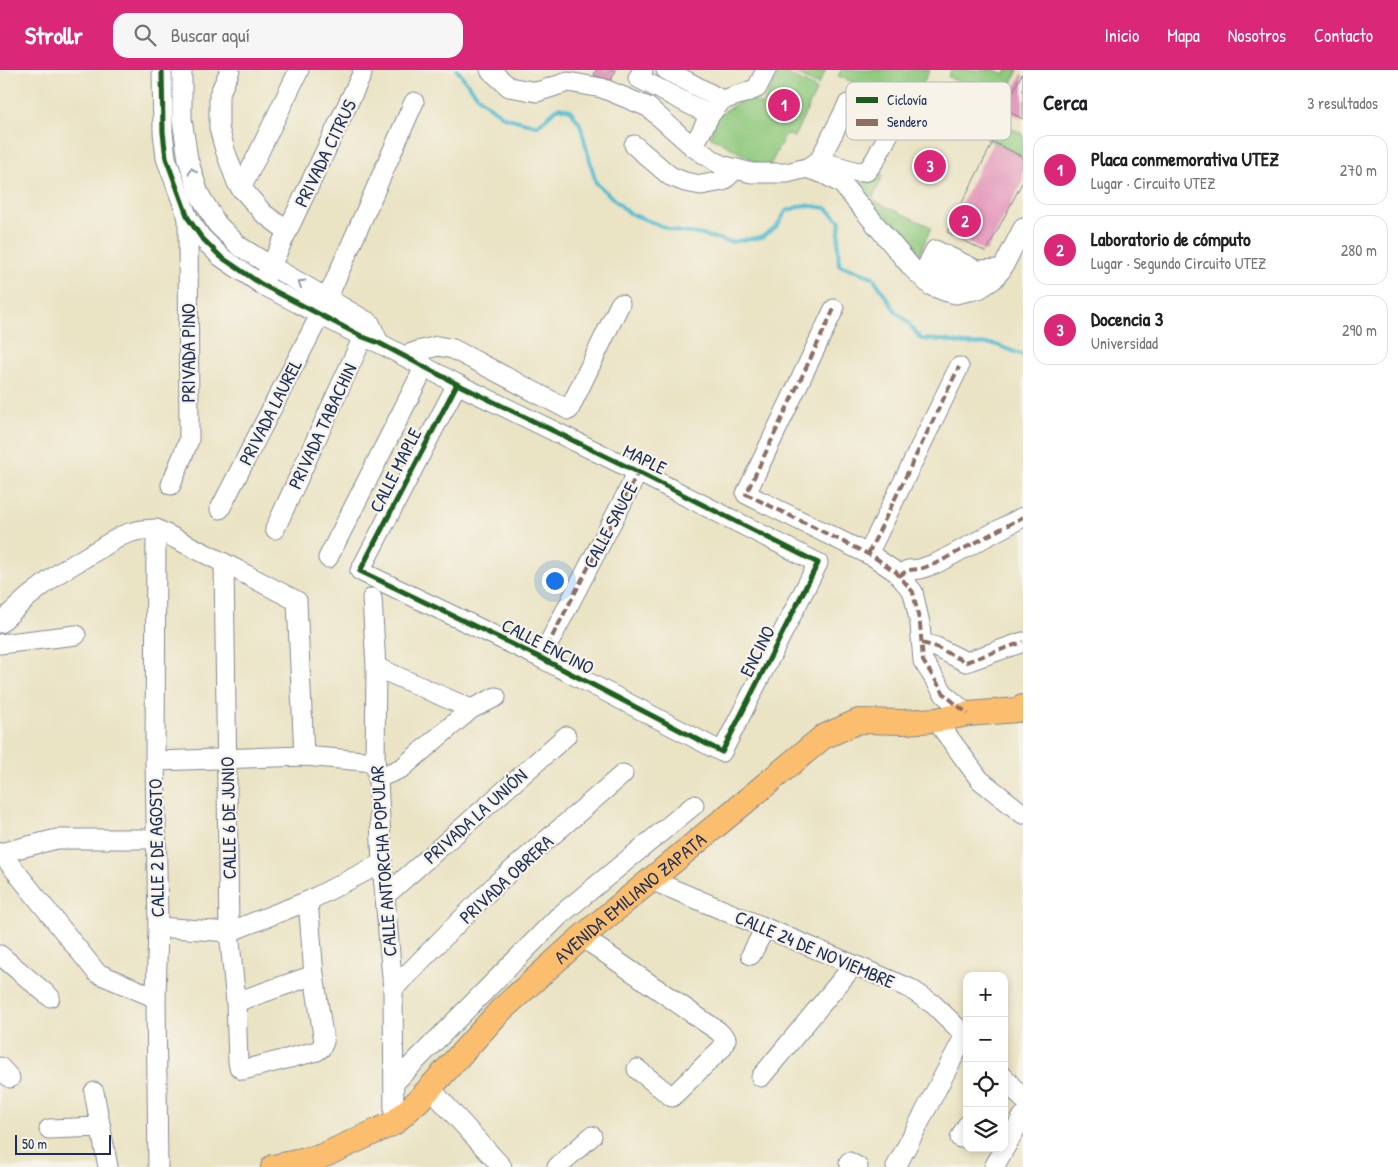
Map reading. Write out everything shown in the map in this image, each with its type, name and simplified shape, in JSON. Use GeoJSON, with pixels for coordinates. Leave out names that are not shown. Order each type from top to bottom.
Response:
{"type":"FeatureCollection","features":[{"type":"Feature","properties":{"kind":"main road","name":"AVENIDA EMILIANO ZAPATA"},"geometry":{"type":"LineString","coordinates":[[272,1167],[324,1162],[394,1123],[419,1100],[501,1010],[582,937],[823,737],[859,721],[904,722],[936,720],[968,714],[1017,710],[1023,707]]}},
{"type":"Feature","properties":{"kind":"street"},"geometry":{"type":"LineString","coordinates":[[162,70],[162,132],[166,158],[188,218],[201,237],[221,258],[261,284],[324,307]]}},
{"type":"Feature","properties":{"kind":"street"},"geometry":{"type":"LineString","coordinates":[[182,70],[182,119],[188,159],[199,194],[217,224],[240,246],[271,266],[324,307]]}},
{"type":"Feature","properties":{"kind":"street","name":"PRIVADA CITRUS"},"geometry":{"type":"LineString","coordinates":[[230,70],[219,95],[219,128],[225,150],[241,189],[263,213],[287,231]]}},
{"type":"Feature","properties":{"kind":"street"},"geometry":{"type":"LineString","coordinates":[[241,189],[299,70]]}},
{"type":"Feature","properties":{"kind":"street"},"geometry":{"type":"LineString","coordinates":[[490,70],[509,87],[538,92],[568,82],[602,88],[648,107],[693,147],[721,165],[752,174],[787,173],[813,164],[824,174],[842,184],[912,268],[931,286],[956,294],[979,289],[993,280],[1002,269],[1023,228]]}},
{"type":"Feature","properties":{"kind":"street"},"geometry":{"type":"LineString","coordinates":[[643,70],[638,78],[710,115]]}},
{"type":"Feature","properties":{"kind":"street"},"geometry":{"type":"LineString","coordinates":[[666,70],[722,100]]}},
{"type":"Feature","properties":{"kind":"street"},"geometry":{"type":"LineString","coordinates":[[693,147],[710,115],[722,100],[757,88],[766,70]]}},
{"type":"Feature","properties":{"kind":"street","name":"PRIVADA CITRUS"},"geometry":{"type":"LineString","coordinates":[[261,284],[362,74]]}},
{"type":"Feature","properties":{"kind":"street","name":"PRIVADA LAUREL"},"geometry":{"type":"LineString","coordinates":[[220,510],[324,307],[414,102]]}},
{"type":"Feature","properties":{"kind":"street"},"geometry":{"type":"LineString","coordinates":[[634,145],[670,176],[685,182],[701,185],[723,181],[736,169]]}},
{"type":"Feature","properties":{"kind":"street","name":"PRIVADA PINO"},"geometry":{"type":"LineString","coordinates":[[171,485],[189,440],[188,218]]}},
{"type":"Feature","properties":{"kind":"street"},"geometry":{"type":"LineString","coordinates":[[977,270],[1002,269]]}},
{"type":"Feature","properties":{"kind":"street"},"geometry":{"type":"LineString","coordinates":[[404,356],[438,346],[453,349],[569,410],[620,304]]}},
{"type":"Feature","properties":{"kind":"street","name":"MAPLE"},"geometry":{"type":"LineString","coordinates":[[324,307],[371,334],[404,356],[457,384],[638,472],[818,563]]}},
{"type":"Feature","properties":{"kind":"street"},"geometry":{"type":"LineString","coordinates":[[834,310],[746,494],[868,554],[896,572],[913,592],[920,624],[923,661],[945,695],[968,714]]}},
{"type":"Feature","properties":{"kind":"street","name":"PRIVADA TABACHIN"},"geometry":{"type":"LineString","coordinates":[[275,529],[371,334]]}},
{"type":"Feature","properties":{"kind":"street"},"geometry":{"type":"LineString","coordinates":[[328,558],[425,366]]}},
{"type":"Feature","properties":{"kind":"street"},"geometry":{"type":"LineString","coordinates":[[868,554],[959,366]]}},
{"type":"Feature","properties":{"kind":"street","name":"CALLE MAPLE"},"geometry":{"type":"LineString","coordinates":[[360,571],[457,384]]}},
{"type":"Feature","properties":{"kind":"street","name":"CALLE SAUCE"},"geometry":{"type":"LineString","coordinates":[[541,658],[638,472]]}},
{"type":"Feature","properties":{"kind":"street"},"geometry":{"type":"LineString","coordinates":[[899,576],[908,570],[920,569],[937,563],[1023,517]]}},
{"type":"Feature","properties":{"kind":"street"},"geometry":{"type":"LineString","coordinates":[[0,623],[27,598],[60,573],[120,536],[132,532],[156,530],[297,601],[304,756]]}},
{"type":"Feature","properties":{"kind":"street","name":"CALLE 2 DE AGOSTO"},"geometry":{"type":"LineString","coordinates":[[156,530],[155,761],[158,927],[156,998],[158,1167]]}},
{"type":"Feature","properties":{"kind":"street","name":"CALLE 6 DE JUNIO"},"geometry":{"type":"LineString","coordinates":[[224,563],[229,932],[236,1002],[239,1067],[243,1070],[317,1052],[322,1048],[324,1042],[314,975]]}},
{"type":"Feature","properties":{"kind":"street","name":"ENCINO"},"geometry":{"type":"LineString","coordinates":[[722,752],[818,563]]}},
{"type":"Feature","properties":{"kind":"street","name":"CALLE ENCINO"},"geometry":{"type":"LineString","coordinates":[[360,571],[541,658],[722,752]]}},
{"type":"Feature","properties":{"kind":"street","name":"CALLE ANTORCHA POPULAR"},"geometry":{"type":"LineString","coordinates":[[372,598],[376,667],[376,770],[393,989],[394,1123]]}},
{"type":"Feature","properties":{"kind":"street"},"geometry":{"type":"LineString","coordinates":[[0,644],[76,636]]}},
{"type":"Feature","properties":{"kind":"street"},"geometry":{"type":"LineString","coordinates":[[922,643],[936,647],[966,662],[1023,642]]}},
{"type":"Feature","properties":{"kind":"street"},"geometry":{"type":"LineString","coordinates":[[376,667],[471,709]]}},
{"type":"Feature","properties":{"kind":"street"},"geometry":{"type":"LineString","coordinates":[[155,761],[304,756],[376,770],[402,768],[471,709],[496,697]]}},
{"type":"Feature","properties":{"kind":"street"},"geometry":{"type":"LineString","coordinates":[[936,720],[980,780],[1023,814]]}},
{"type":"Feature","properties":{"kind":"street","name":"PRIVADA LA UNIÓN"},"geometry":{"type":"LineString","coordinates":[[385,896],[566,736]]}},
{"type":"Feature","properties":{"kind":"street","name":"PRIVADA OBRERA"},"geometry":{"type":"LineString","coordinates":[[393,989],[497,883],[623,774]]}},
{"type":"Feature","properties":{"kind":"street"},"geometry":{"type":"LineString","coordinates":[[394,1083],[558,917],[694,805]]}},
{"type":"Feature","properties":{"kind":"street"},"geometry":{"type":"LineString","coordinates":[[156,839],[57,839],[1,853],[97,974],[156,998]]}},
{"type":"Feature","properties":{"kind":"street"},"geometry":{"type":"LineString","coordinates":[[158,927],[229,932],[308,901],[382,864]]}},
{"type":"Feature","properties":{"kind":"street","name":"CALLE 24 DE NOVIEMBRE"},"geometry":{"type":"LineString","coordinates":[[651,880],[909,988],[933,1004],[963,1033]]}},
{"type":"Feature","properties":{"kind":"street"},"geometry":{"type":"LineString","coordinates":[[236,1002],[314,975],[308,901]]}},
{"type":"Feature","properties":{"kind":"street"},"geometry":{"type":"LineString","coordinates":[[751,955],[765,928]]}},
{"type":"Feature","properties":{"kind":"street"},"geometry":{"type":"LineString","coordinates":[[582,937],[726,1038],[722,1048],[672,1097],[637,1069]]}},
{"type":"Feature","properties":{"kind":"street"},"geometry":{"type":"LineString","coordinates":[[0,955],[50,997]]}},
{"type":"Feature","properties":{"kind":"street"},"geometry":{"type":"LineString","coordinates":[[760,1077],[854,965]]}},
{"type":"Feature","properties":{"kind":"street"},"geometry":{"type":"LineString","coordinates":[[896,1167],[963,1042]]}},
{"type":"Feature","properties":{"kind":"street"},"geometry":{"type":"LineString","coordinates":[[1008,1082],[1023,1099]]}},
{"type":"Feature","properties":{"kind":"street"},"geometry":{"type":"LineString","coordinates":[[430,1088],[502,1167]]}},
{"type":"Feature","properties":{"kind":"street"},"geometry":{"type":"LineString","coordinates":[[94,1092],[108,1167]]}},
{"type":"Feature","properties":{"kind":"street"},"geometry":{"type":"LineString","coordinates":[[994,1167],[1023,1116]]}},
{"type":"Feature","properties":{"kind":"street"},"geometry":{"type":"LineString","coordinates":[[49,1129],[101,1127]]}},
{"type":"Feature","properties":{"kind":"street"},"geometry":{"type":"LineString","coordinates":[[557,1167],[592,1136]]}},
{"type":"Feature","properties":{"kind":"green space"},"geometry":{"type":"Polygon","coordinates":[[[780,70],[817,89],[794,137],[786,134],[768,169],[710,136],[717,116],[747,97],[762,105],[780,70]]]}},
{"type":"Feature","properties":{"kind":"green space"},"geometry":{"type":"Polygon","coordinates":[[[789,70],[826,70],[818,85],[789,70]]]}},
{"type":"Feature","properties":{"kind":"green space"},"geometry":{"type":"Polygon","coordinates":[[[841,70],[930,70],[924,82],[854,82],[838,76],[841,70]]]}},
{"type":"Feature","properties":{"kind":"green space"},"geometry":{"type":"Polygon","coordinates":[[[951,70],[995,70],[1005,74],[1007,70],[1018,70],[1011,84],[1011,82],[958,82],[948,77],[951,70]]]}},
{"type":"Feature","properties":{"kind":"green space"},"geometry":{"type":"Polygon","coordinates":[[[1011,128],[1023,134],[1023,157],[989,140],[1011,140],[1011,128]]]}},
{"type":"Feature","properties":{"kind":"green space"},"geometry":{"type":"Polygon","coordinates":[[[872,171],[883,175],[872,200],[931,227],[914,268],[848,177],[872,171]]]}},
{"type":"Feature","properties":{"kind":"building"},"geometry":{"type":"Polygon","coordinates":[[[596,70],[616,70],[611,80],[594,75],[596,70]]]}},
{"type":"Feature","properties":{"kind":"building"},"geometry":{"type":"Polygon","coordinates":[[[1023,72],[1023,119],[1011,113],[1011,95],[1023,72]]]}},
{"type":"Feature","properties":{"kind":"building"},"geometry":{"type":"Polygon","coordinates":[[[993,142],[1023,157],[1023,181],[986,252],[947,232],[993,142]]]}},
{"type":"Feature","properties":{"kind":"waterway"},"geometry":{"type":"LineString","coordinates":[[457,70],[480,99],[504,117],[537,126],[559,107],[570,110],[580,124],[596,183],[629,213],[674,231],[698,234],[731,242],[762,237],[777,226],[786,211],[804,205],[826,208],[840,221],[839,265],[873,277],[896,312],[905,319],[921,339],[943,340],[964,344],[994,344],[1023,355]]}},
{"type":"Feature","properties":{"kind":"marked path"},"geometry":{"type":"LineString","coordinates":[[834,309],[746,494],[874,557],[896,572],[913,592],[920,624],[923,661],[945,695],[968,714]]}},
{"type":"Feature","properties":{"kind":"marked path"},"geometry":{"type":"LineString","coordinates":[[868,554],[959,367]]}},
{"type":"Feature","properties":{"kind":"marked path"},"geometry":{"type":"LineString","coordinates":[[541,658],[638,472]]}},
{"type":"Feature","properties":{"kind":"marked path"},"geometry":{"type":"LineString","coordinates":[[899,576],[908,570],[920,569],[937,563],[1023,517]]}},
{"type":"Feature","properties":{"kind":"marked path"},"geometry":{"type":"LineString","coordinates":[[922,643],[936,647],[966,662],[1023,642]]}},
{"type":"Feature","properties":{"kind":"cycle path"},"geometry":{"type":"LineString","coordinates":[[162,70],[163,132],[166,158],[188,218],[201,237],[221,257],[261,284],[363,337],[379,343],[457,384],[638,472],[818,563],[722,752],[541,658],[360,571],[457,384]]}},
{"type":"Feature","properties":{"kind":"place","name":"Placa conmemorativa UTEZ"},"geometry":{"type":"Point","coordinates":[784,105]}},
{"type":"Feature","properties":{"kind":"place","name":"Docencia 3"},"geometry":{"type":"Point","coordinates":[930,166]}},
{"type":"Feature","properties":{"kind":"place","name":"Laboratorio de cómputo"},"geometry":{"type":"Point","coordinates":[965,221]}}]}
